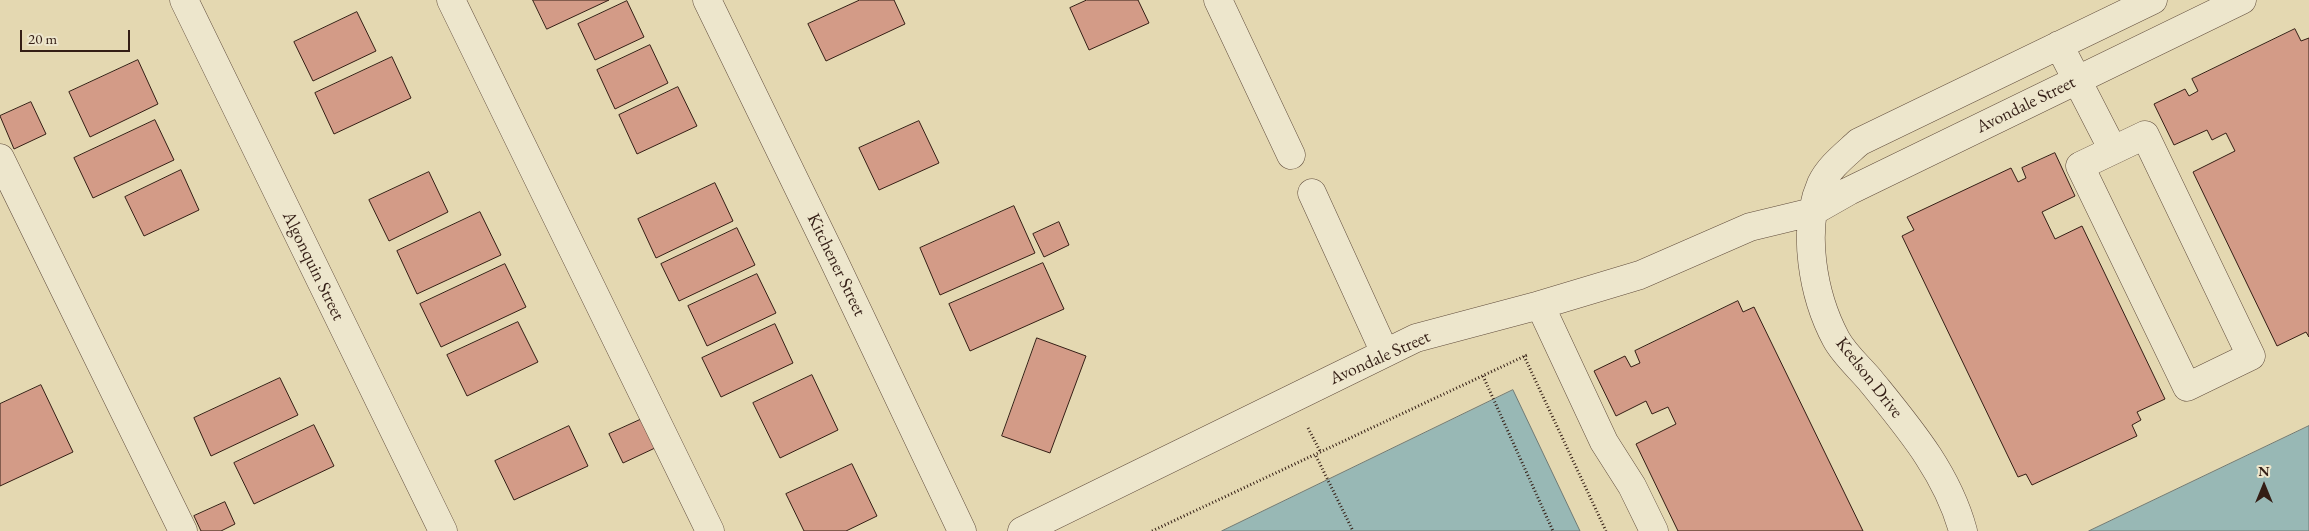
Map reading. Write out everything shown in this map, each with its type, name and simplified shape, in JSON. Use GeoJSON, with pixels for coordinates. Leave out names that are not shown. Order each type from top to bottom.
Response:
{"type":"FeatureCollection","features":[{"type":"Feature","properties":{"kind":"street","name":"Algonquin Street"},"geometry":{"type":"LineString","coordinates":[[184,0],[443,531]]}},
{"type":"Feature","properties":{"kind":"street"},"geometry":{"type":"LineString","coordinates":[[450,0],[710,531]]}},
{"type":"Feature","properties":{"kind":"street","name":"Kitchener Street"},"geometry":{"type":"LineString","coordinates":[[707,0],[834,259],[962,531]]}},
{"type":"Feature","properties":{"kind":"street"},"geometry":{"type":"LineString","coordinates":[[1218,0],[1291,155]]}},
{"type":"Feature","properties":{"kind":"street"},"geometry":{"type":"LineString","coordinates":[[1812,212],[1821,183],[1834,164],[1859,142],[2153,0]]}},
{"type":"Feature","properties":{"kind":"street","name":"Avondale Street"},"geometry":{"type":"LineString","coordinates":[[1022,531],[1416,338],[1540,305],[1640,275],[1750,227],[1812,212],[2227,3]]}},
{"type":"Feature","properties":{"kind":"street"},"geometry":{"type":"LineString","coordinates":[[2059,45],[2113,150]]}},
{"type":"Feature","properties":{"kind":"street"},"geometry":{"type":"LineString","coordinates":[[1921,112],[1936,149]]}},
{"type":"Feature","properties":{"kind":"street"},"geometry":{"type":"LineString","coordinates":[[2145,135],[2251,356],[2187,387],[2080,166],[2113,150],[2145,135]]}},
{"type":"Feature","properties":{"kind":"street"},"geometry":{"type":"LineString","coordinates":[[0,158],[183,531]]}},
{"type":"Feature","properties":{"kind":"street"},"geometry":{"type":"LineString","coordinates":[[1312,193],[1385,353]]}},
{"type":"Feature","properties":{"kind":"street","name":"Keelson Drive"},"geometry":{"type":"LineString","coordinates":[[1812,212],[1812,259],[1817,290],[1837,340],[1913,433],[1934,462],[1948,488],[1963,531]]}},
{"type":"Feature","properties":{"kind":"street"},"geometry":{"type":"LineString","coordinates":[[1540,305],[1604,442],[1632,486],[1654,531]]}},
{"type":"Feature","properties":{"kind":"path"},"geometry":{"type":"LineString","coordinates":[[1152,531],[1557,342]]}},
{"type":"Feature","properties":{"kind":"path"},"geometry":{"type":"LineString","coordinates":[[1524,356],[1606,531]]}},
{"type":"Feature","properties":{"kind":"path"},"geometry":{"type":"LineString","coordinates":[[1483,376],[1553,531]]}},
{"type":"Feature","properties":{"kind":"path"},"geometry":{"type":"LineString","coordinates":[[1316,456],[1353,531]]}},
{"type":"Feature","properties":{"kind":"water"},"geometry":{"type":"Polygon","coordinates":[[[1513,390],[1580,531],[1222,531],[1513,390]]]}},
{"type":"Feature","properties":{"kind":"water"},"geometry":{"type":"Polygon","coordinates":[[[2309,426],[2309,531],[2089,531],[2309,426]]]}},
{"type":"Feature","properties":{"kind":"building"},"geometry":{"type":"Polygon","coordinates":[[[533,0],[609,0],[547,29],[533,0]]]}},
{"type":"Feature","properties":{"kind":"building"},"geometry":{"type":"Polygon","coordinates":[[[860,0],[894,0],[905,24],[826,61],[808,24],[860,0]]]}},
{"type":"Feature","properties":{"kind":"building"},"geometry":{"type":"Polygon","coordinates":[[[1087,0],[1138,0],[1149,23],[1089,50],[1070,8],[1087,0]]]}},
{"type":"Feature","properties":{"kind":"building"},"geometry":{"type":"Polygon","coordinates":[[[627,1],[644,37],[595,60],[578,24],[627,1]]]}},
{"type":"Feature","properties":{"kind":"building"},"geometry":{"type":"Polygon","coordinates":[[[357,12],[376,51],[313,81],[294,42],[357,12]]]}},
{"type":"Feature","properties":{"kind":"building"},"geometry":{"type":"Polygon","coordinates":[[[2295,29],[2301,41],[2309,38],[2309,337],[2306,332],[2277,346],[2193,172],[2235,151],[2226,133],[2212,140],[2207,130],[2174,145],[2154,104],[2185,89],[2189,96],[2198,91],[2192,79],[2295,29]]]}},
{"type":"Feature","properties":{"kind":"building"},"geometry":{"type":"Polygon","coordinates":[[[650,45],[668,83],[615,109],[597,70],[650,45]]]}},
{"type":"Feature","properties":{"kind":"building"},"geometry":{"type":"Polygon","coordinates":[[[392,57],[411,98],[334,134],[315,93],[392,57]]]}},
{"type":"Feature","properties":{"kind":"building"},"geometry":{"type":"Polygon","coordinates":[[[138,60],[158,104],[90,137],[69,92],[138,60]]]}},
{"type":"Feature","properties":{"kind":"building"},"geometry":{"type":"Polygon","coordinates":[[[678,87],[697,126],[637,154],[619,115],[678,87]]]}},
{"type":"Feature","properties":{"kind":"building"},"geometry":{"type":"Polygon","coordinates":[[[31,102],[46,134],[14,149],[0,116],[31,102]]]}},
{"type":"Feature","properties":{"kind":"building"},"geometry":{"type":"Polygon","coordinates":[[[155,120],[174,160],[93,198],[74,158],[155,120]]]}},
{"type":"Feature","properties":{"kind":"building"},"geometry":{"type":"Polygon","coordinates":[[[919,121],[939,163],[879,190],[859,148],[919,121]]]}},
{"type":"Feature","properties":{"kind":"building"},"geometry":{"type":"Polygon","coordinates":[[[2055,153],[2075,196],[2042,212],[2055,239],[2082,226],[2165,399],[2137,412],[2141,420],[2132,425],[2137,436],[2032,485],[2026,474],[2018,477],[1902,236],[1914,230],[1907,217],[2011,168],[2018,182],[2026,178],[2022,168],[2055,153]]]}},
{"type":"Feature","properties":{"kind":"building"},"geometry":{"type":"Polygon","coordinates":[[[181,170],[199,210],[144,236],[125,197],[181,170]]]}},
{"type":"Feature","properties":{"kind":"building"},"geometry":{"type":"Polygon","coordinates":[[[429,172],[448,212],[389,241],[369,200],[429,172]]]}},
{"type":"Feature","properties":{"kind":"building"},"geometry":{"type":"Polygon","coordinates":[[[715,183],[733,221],[656,258],[638,219],[715,183]]]}},
{"type":"Feature","properties":{"kind":"building"},"geometry":{"type":"Polygon","coordinates":[[[1014,206],[1035,253],[940,295],[920,248],[1014,206]]]}},
{"type":"Feature","properties":{"kind":"building"},"geometry":{"type":"Polygon","coordinates":[[[480,212],[501,255],[417,294],[397,251],[480,212]]]}},
{"type":"Feature","properties":{"kind":"building"},"geometry":{"type":"Polygon","coordinates":[[[1059,222],[1069,245],[1044,257],[1033,234],[1059,222]]]}},
{"type":"Feature","properties":{"kind":"building"},"geometry":{"type":"Polygon","coordinates":[[[737,228],[755,265],[679,301],[661,264],[737,228]]]}},
{"type":"Feature","properties":{"kind":"building"},"geometry":{"type":"Polygon","coordinates":[[[1043,263],[1064,309],[970,351],[949,304],[1043,263]]]}},
{"type":"Feature","properties":{"kind":"building"},"geometry":{"type":"Polygon","coordinates":[[[505,264],[526,307],[441,347],[420,304],[505,264]]]}},
{"type":"Feature","properties":{"kind":"building"},"geometry":{"type":"Polygon","coordinates":[[[757,274],[776,313],[707,346],[688,306],[757,274]]]}},
{"type":"Feature","properties":{"kind":"building"},"geometry":{"type":"Polygon","coordinates":[[[1738,301],[1743,312],[1754,307],[1863,531],[1678,531],[1636,444],[1676,424],[1668,407],[1652,414],[1646,401],[1616,416],[1594,371],[1625,356],[1631,367],[1640,363],[1635,351],[1738,301]]]}},
{"type":"Feature","properties":{"kind":"building"},"geometry":{"type":"Polygon","coordinates":[[[518,322],[538,362],[467,396],[447,355],[518,322]]]}},
{"type":"Feature","properties":{"kind":"building"},"geometry":{"type":"Polygon","coordinates":[[[775,324],[793,363],[721,397],[702,358],[775,324]]]}},
{"type":"Feature","properties":{"kind":"building"},"geometry":{"type":"Polygon","coordinates":[[[1037,338],[1086,356],[1050,453],[1002,436],[1037,338]]]}},
{"type":"Feature","properties":{"kind":"building"},"geometry":{"type":"Polygon","coordinates":[[[812,375],[838,430],[780,458],[753,403],[812,375]]]}},
{"type":"Feature","properties":{"kind":"building"},"geometry":{"type":"Polygon","coordinates":[[[280,378],[298,415],[211,456],[194,418],[280,378]]]}},
{"type":"Feature","properties":{"kind":"building"},"geometry":{"type":"Polygon","coordinates":[[[41,385],[73,452],[0,486],[0,404],[41,385]]]}},
{"type":"Feature","properties":{"kind":"building"},"geometry":{"type":"Polygon","coordinates":[[[642,419],[655,448],[623,463],[609,434],[642,419]]]}},
{"type":"Feature","properties":{"kind":"building"},"geometry":{"type":"Polygon","coordinates":[[[314,425],[334,466],[254,504],[234,463],[314,425]]]}},
{"type":"Feature","properties":{"kind":"building"},"geometry":{"type":"Polygon","coordinates":[[[569,426],[588,466],[514,500],[495,461],[569,426]]]}},
{"type":"Feature","properties":{"kind":"building"},"geometry":{"type":"Polygon","coordinates":[[[852,464],[877,516],[846,531],[804,531],[786,494],[852,464]]]}},
{"type":"Feature","properties":{"kind":"building"},"geometry":{"type":"Polygon","coordinates":[[[225,502],[235,524],[221,531],[201,531],[194,516],[225,502]]]}}]}
